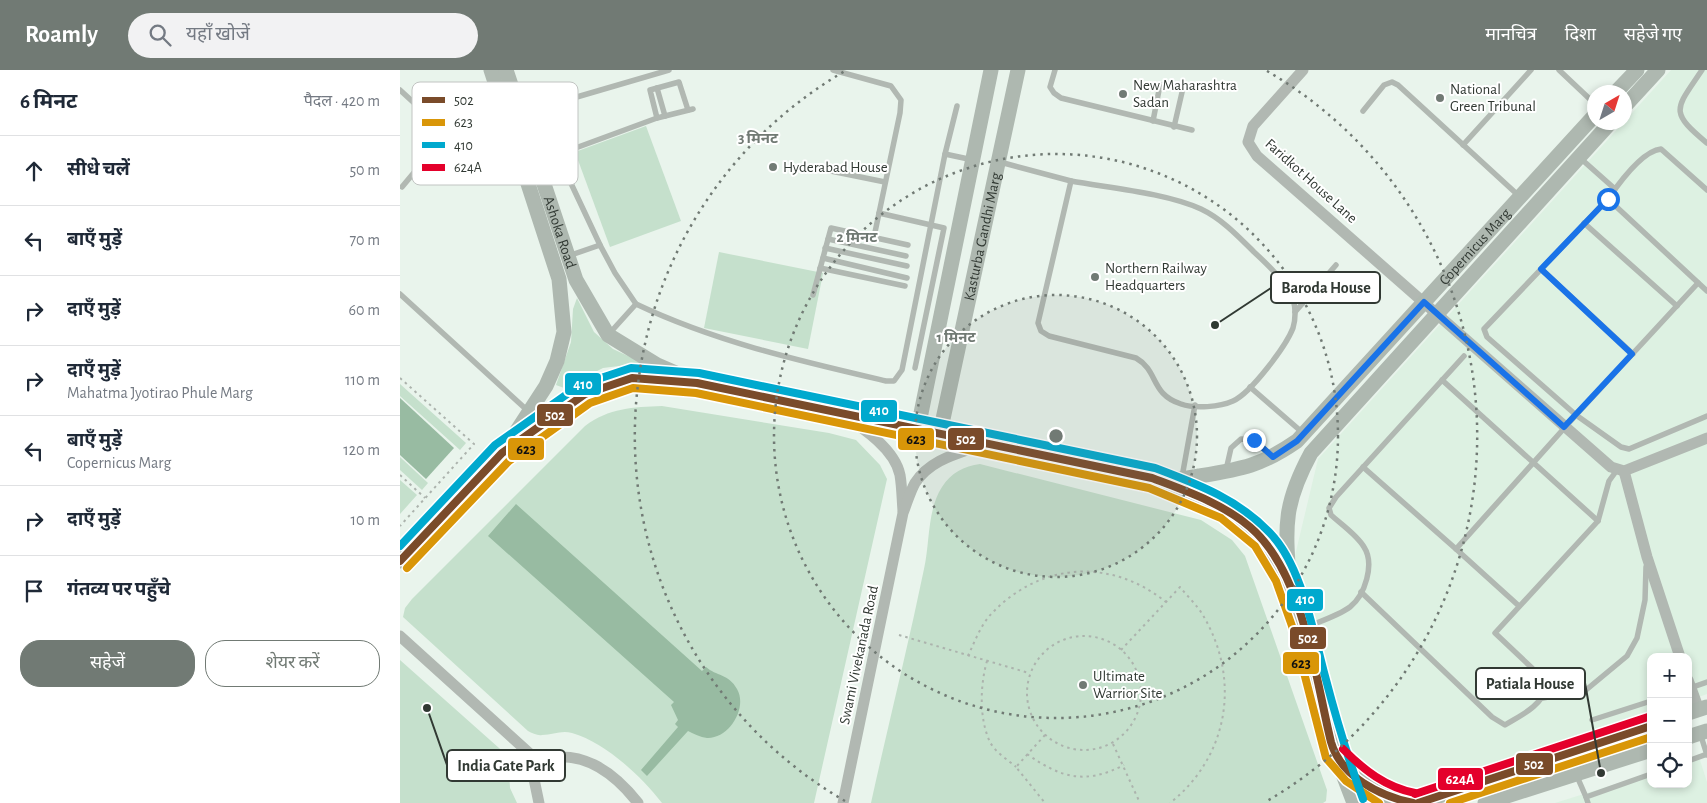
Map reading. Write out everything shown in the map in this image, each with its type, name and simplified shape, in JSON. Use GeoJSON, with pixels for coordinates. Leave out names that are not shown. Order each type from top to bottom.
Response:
{"type":"FeatureCollection","features":[{"type":"Feature","properties":{"kind":"main road","name":"Ashoka Road"},"geometry":{"type":"LineString","coordinates":[[491,70],[495,82]]}},
{"type":"Feature","properties":{"kind":"main road","name":"Ashoka Road"},"geometry":{"type":"LineString","coordinates":[[506,70],[510,82]]}},
{"type":"Feature","properties":{"kind":"main road","name":"Kasturba Gandhi Marg"},"geometry":{"type":"LineString","coordinates":[[918,428],[991,70]]}},
{"type":"Feature","properties":{"kind":"main road","name":"Kasturba Gandhi Marg"},"geometry":{"type":"LineString","coordinates":[[940,433],[1018,70]]}},
{"type":"Feature","properties":{"kind":"main road"},"geometry":{"type":"LineString","coordinates":[[1623,85],[1637,70]]}},
{"type":"Feature","properties":{"kind":"main road"},"geometry":{"type":"LineString","coordinates":[[1632,98],[1658,70]]}},
{"type":"Feature","properties":{"kind":"main road","name":"Copernicus Marg"},"geometry":{"type":"LineString","coordinates":[[1152,478],[1169,481],[1226,472],[1255,465],[1273,457],[1301,438],[1587,124]]}},
{"type":"Feature","properties":{"kind":"main road","name":"Copernicus Marg"},"geometry":{"type":"LineString","coordinates":[[1289,581],[1286,526],[1289,504],[1293,490],[1311,453],[1604,130]]}},
{"type":"Feature","properties":{"kind":"main road","name":"Ashoka Road"},"geometry":{"type":"LineString","coordinates":[[502,454],[546,386],[557,360],[564,332],[559,279],[528,185]]}},
{"type":"Feature","properties":{"kind":"main road","name":"Ashoka Road"},"geometry":{"type":"LineString","coordinates":[[545,185],[576,280],[608,335]]}},
{"type":"Feature","properties":{"kind":"main road"},"geometry":{"type":"LineString","coordinates":[[608,335],[657,365],[697,383]]}},
{"type":"Feature","properties":{"kind":"main road"},"geometry":{"type":"LineString","coordinates":[[400,561],[502,454],[585,394],[632,378],[697,383],[1152,478],[1207,498],[1231,513],[1263,540],[1289,581],[1336,756],[1354,803]]}},
{"type":"Feature","properties":{"kind":"main road"},"geometry":{"type":"LineString","coordinates":[[1301,438],[1311,453]]}},
{"type":"Feature","properties":{"kind":"main road"},"geometry":{"type":"LineString","coordinates":[[1418,803],[1647,727]]}},
{"type":"Feature","properties":{"kind":"main road"},"geometry":{"type":"LineString","coordinates":[[1485,803],[1647,751]]}},
{"type":"Feature","properties":{"kind":"main road"},"geometry":{"type":"LineString","coordinates":[[1336,756],[1362,782],[1394,801],[1413,803]]}},
{"type":"Feature","properties":{"kind":"street","name":"Faridkot House Lane"},"geometry":{"type":"LineString","coordinates":[[1303,70],[1253,126],[1248,142],[1258,156],[1424,302]]}},
{"type":"Feature","properties":{"kind":"street"},"geometry":{"type":"LineString","coordinates":[[1424,302],[1600,459],[1620,470],[1679,653]]}},
{"type":"Feature","properties":{"kind":"street"},"geometry":{"type":"LineString","coordinates":[[834,411],[855,423],[890,454],[900,473],[903,513]]}},
{"type":"Feature","properties":{"kind":"street"},"geometry":{"type":"LineString","coordinates":[[1620,470],[1707,438]]}},
{"type":"Feature","properties":{"kind":"street"},"geometry":{"type":"LineString","coordinates":[[903,513],[915,484],[926,470],[945,458],[987,443]]}},
{"type":"Feature","properties":{"kind":"street","name":"Swami Vivekanada Road"},"geometry":{"type":"LineString","coordinates":[[843,803],[903,513]]}},
{"type":"Feature","properties":{"kind":"street"},"geometry":{"type":"LineString","coordinates":[[400,636],[538,761]]}},
{"type":"Feature","properties":{"kind":"street"},"geometry":{"type":"LineString","coordinates":[[1692,693],[1698,710]]}},
{"type":"Feature","properties":{"kind":"street"},"geometry":{"type":"LineString","coordinates":[[538,761],[560,756],[580,758],[609,775],[638,803]]}},
{"type":"Feature","properties":{"kind":"street"},"geometry":{"type":"LineString","coordinates":[[538,761],[534,779],[539,803]]}},
{"type":"Feature","properties":{"kind":"lane"},"geometry":{"type":"LineString","coordinates":[[578,96],[669,70]]}},
{"type":"Feature","properties":{"kind":"lane"},"geometry":{"type":"LineString","coordinates":[[833,70],[891,86],[898,93],[901,100],[900,113],[874,237]]}},
{"type":"Feature","properties":{"kind":"lane"},"geometry":{"type":"LineString","coordinates":[[1054,70],[1050,88],[1054,94],[1061,98],[1192,130]]}},
{"type":"Feature","properties":{"kind":"lane"},"geometry":{"type":"LineString","coordinates":[[1463,145],[1531,70]]}},
{"type":"Feature","properties":{"kind":"lane"},"geometry":{"type":"LineString","coordinates":[[1559,70],[1587,96]]}},
{"type":"Feature","properties":{"kind":"lane"},"geometry":{"type":"LineString","coordinates":[[1702,70],[1681,101],[1680,111],[1684,124],[1707,143]]}},
{"type":"Feature","properties":{"kind":"lane"},"geometry":{"type":"LineString","coordinates":[[578,147],[657,118],[690,109],[678,82],[650,90],[657,118]]}},
{"type":"Feature","properties":{"kind":"lane"},"geometry":{"type":"LineString","coordinates":[[1363,111],[1384,85],[1392,82],[1398,85],[1520,197]]}},
{"type":"Feature","properties":{"kind":"lane"},"geometry":{"type":"LineString","coordinates":[[1153,121],[1160,85],[1170,84],[1183,88],[1174,126]]}},
{"type":"Feature","properties":{"kind":"lane"},"geometry":{"type":"LineString","coordinates":[[657,88],[665,116]]}},
{"type":"Feature","properties":{"kind":"lane"},"geometry":{"type":"LineString","coordinates":[[400,90],[412,101]]}},
{"type":"Feature","properties":{"kind":"lane"},"geometry":{"type":"LineString","coordinates":[[572,185],[615,273],[636,304],[678,323],[769,354],[886,381],[894,381],[902,370],[945,154],[957,106]]}},
{"type":"Feature","properties":{"kind":"lane"},"geometry":{"type":"LineString","coordinates":[[1707,190],[1661,149],[1652,150],[1484,329],[1487,337],[1576,415],[1621,447],[1629,449],[1707,416]]}},
{"type":"Feature","properties":{"kind":"lane"},"geometry":{"type":"LineString","coordinates":[[945,154],[972,160]]}},
{"type":"Feature","properties":{"kind":"lane"},"geometry":{"type":"LineString","coordinates":[[1579,157],[1615,189]]}},
{"type":"Feature","properties":{"kind":"lane"},"geometry":{"type":"LineString","coordinates":[[998,162],[1072,181],[1178,201],[1201,210],[1228,227],[1269,266],[1292,295],[1295,312],[1294,326],[1288,339],[1250,388],[1235,400],[1220,405],[1195,406],[1182,404],[1164,396],[1155,385],[1146,363],[1136,358],[1049,336],[1041,331],[1038,323],[1072,181]]}},
{"type":"Feature","properties":{"kind":"lane"},"geometry":{"type":"LineString","coordinates":[[816,168],[886,182]]}},
{"type":"Feature","properties":{"kind":"lane"},"geometry":{"type":"LineString","coordinates":[[402,187],[412,175]]}},
{"type":"Feature","properties":{"kind":"lane"},"geometry":{"type":"LineString","coordinates":[[1608,199],[1707,291]]}},
{"type":"Feature","properties":{"kind":"lane"},"geometry":{"type":"LineString","coordinates":[[879,213],[944,228],[915,368]]}},
{"type":"Feature","properties":{"kind":"lane"},"geometry":{"type":"LineString","coordinates":[[1584,223],[1677,306]]}},
{"type":"Feature","properties":{"kind":"lane"},"geometry":{"type":"LineString","coordinates":[[813,295],[831,228],[908,245]]}},
{"type":"Feature","properties":{"kind":"lane"},"geometry":{"type":"LineString","coordinates":[[828,239],[906,256]]}},
{"type":"Feature","properties":{"kind":"lane"},"geometry":{"type":"LineString","coordinates":[[568,256],[600,245]]}},
{"type":"Feature","properties":{"kind":"lane"},"geometry":{"type":"LineString","coordinates":[[826,248],[907,266]]}},
{"type":"Feature","properties":{"kind":"lane"},"geometry":{"type":"LineString","coordinates":[[823,258],[907,278]]}},
{"type":"Feature","properties":{"kind":"lane"},"geometry":{"type":"LineString","coordinates":[[1295,312],[1336,266]]}},
{"type":"Feature","properties":{"kind":"lane"},"geometry":{"type":"LineString","coordinates":[[820,268],[905,286]]}},
{"type":"Feature","properties":{"kind":"lane"},"geometry":{"type":"LineString","coordinates":[[1541,269],[1632,354]]}},
{"type":"Feature","properties":{"kind":"lane"},"geometry":{"type":"LineString","coordinates":[[1456,549],[1564,427],[1698,283]]}},
{"type":"Feature","properties":{"kind":"lane"},"geometry":{"type":"LineString","coordinates":[[400,294],[529,412]]}},
{"type":"Feature","properties":{"kind":"lane"},"geometry":{"type":"LineString","coordinates":[[608,335],[636,304]]}},
{"type":"Feature","properties":{"kind":"lane"},"geometry":{"type":"LineString","coordinates":[[1302,629],[1350,607],[1361,592],[1370,560],[1364,547],[1331,515],[1329,508],[1336,497],[1464,356]]}},
{"type":"Feature","properties":{"kind":"lane"},"geometry":{"type":"LineString","coordinates":[[1442,380],[1534,461],[1598,521]]}},
{"type":"Feature","properties":{"kind":"lane"},"geometry":{"type":"LineString","coordinates":[[1250,388],[1301,438]]}},
{"type":"Feature","properties":{"kind":"lane"},"geometry":{"type":"LineString","coordinates":[[1181,479],[1195,406]]}},
{"type":"Feature","properties":{"kind":"lane"},"geometry":{"type":"LineString","coordinates":[[1226,472],[1231,448],[1241,440],[1254,440],[1273,457]]}},
{"type":"Feature","properties":{"kind":"lane"},"geometry":{"type":"LineString","coordinates":[[1363,467],[1519,606]]}},
{"type":"Feature","properties":{"kind":"lane"},"geometry":{"type":"LineString","coordinates":[[1544,698],[1547,687],[1543,680],[1495,633],[1598,521],[1609,481],[1620,470]]}},
{"type":"Feature","properties":{"kind":"lane"},"geometry":{"type":"LineString","coordinates":[[1361,592],[1492,717],[1506,725],[1532,709],[1544,698],[1586,690],[1627,656],[1637,638],[1645,600],[1647,557]]}},
{"type":"Feature","properties":{"kind":"lane"},"geometry":{"type":"LineString","coordinates":[[1692,684],[1707,682]]}},
{"type":"Feature","properties":{"kind":"lane"},"geometry":{"type":"LineString","coordinates":[[1592,720],[1647,702]]}},
{"type":"Feature","properties":{"kind":"lane"},"geometry":{"type":"LineString","coordinates":[[1692,760],[1707,754],[1698,734]]}},
{"type":"Feature","properties":{"kind":"lane"},"geometry":{"type":"LineString","coordinates":[[1576,774],[1587,800],[1647,776]]}},
{"type":"Feature","properties":{"kind":"path"},"geometry":{"type":"LineString","coordinates":[[400,378],[474,444],[400,526]]}},
{"type":"Feature","properties":{"kind":"path"},"geometry":{"type":"LineString","coordinates":[[400,475],[426,498]]}},
{"type":"Feature","properties":{"kind":"path"},"geometry":{"type":"LineString","coordinates":[[968,656],[992,613],[1028,586],[1049,577],[1090,571],[1108,574],[1133,581],[1166,602]]}},
{"type":"Feature","properties":{"kind":"path"},"geometry":{"type":"LineString","coordinates":[[1121,650],[1180,587],[1204,616],[1218,648],[1226,703],[1214,747],[1203,770],[1186,791],[1170,803]]}},
{"type":"Feature","properties":{"kind":"path"},"geometry":{"type":"LineString","coordinates":[[899,635],[1030,674]]}},
{"type":"Feature","properties":{"kind":"path"},"geometry":{"type":"LineString","coordinates":[[1077,636],[1093,637],[1108,642],[1121,650],[1136,670],[1141,693],[1136,716],[1130,727],[1113,743],[1098,749],[1082,750],[1067,748],[1045,735],[1032,719],[1026,689],[1030,674],[1037,660],[1048,648],[1062,640],[1077,636]]}},
{"type":"Feature","properties":{"kind":"path"},"geometry":{"type":"LineString","coordinates":[[987,661],[981,688],[983,714],[990,742],[1016,767],[1045,803]]}},
{"type":"Feature","properties":{"kind":"path"},"geometry":{"type":"LineString","coordinates":[[1016,767],[1045,735]]}},
{"type":"Feature","properties":{"kind":"path"},"geometry":{"type":"LineString","coordinates":[[1113,743],[1140,803]]}},
{"type":"Feature","properties":{"kind":"path"},"geometry":{"type":"LineString","coordinates":[[1027,754],[1058,774],[1096,776],[1124,765]]}},
{"type":"Feature","properties":{"kind":"shaded area"},"geometry":{"type":"Polygon","coordinates":[[[1671,70],[1707,70],[1707,694],[1692,700],[1692,653],[1647,653],[1647,714],[1409,794],[1353,758],[1293,564],[1318,459],[1617,130],[1632,130],[1632,113],[1671,70]]]}},
{"type":"Feature","properties":{"kind":"shaded area"},"geometry":{"type":"Polygon","coordinates":[[[646,126],[681,221],[610,247],[578,160],[578,151],[646,126]]]}},
{"type":"Feature","properties":{"kind":"shaded area"},"geometry":{"type":"Polygon","coordinates":[[[719,252],[823,273],[808,349],[704,328],[719,252]]]}},
{"type":"Feature","properties":{"kind":"shaded area"},"geometry":{"type":"Polygon","coordinates":[[[577,298],[594,332],[613,349],[643,363],[603,368],[564,388],[556,385],[571,342],[573,309],[577,298]]]}},
{"type":"Feature","properties":{"kind":"shaded area"},"geometry":{"type":"Polygon","coordinates":[[[400,384],[466,443],[460,450],[400,396],[400,384]]]}},
{"type":"Feature","properties":{"kind":"shaded area"},"geometry":{"type":"Polygon","coordinates":[[[400,398],[454,448],[426,479],[400,455],[400,398]]]}},
{"type":"Feature","properties":{"kind":"shaded area"},"geometry":{"type":"Polygon","coordinates":[[[662,406],[829,433],[856,440],[880,465],[887,479],[814,803],[662,803],[644,782],[622,762],[597,744],[568,732],[540,735],[528,731],[403,617],[405,608],[412,599],[585,426],[612,412],[631,408],[662,406]]]}},
{"type":"Feature","properties":{"kind":"shaded area"},"geometry":{"type":"Polygon","coordinates":[[[400,457],[428,483],[422,490],[400,470],[400,457]]]}},
{"type":"Feature","properties":{"kind":"shaded area"},"geometry":{"type":"Polygon","coordinates":[[[980,464],[1201,520],[1232,540],[1245,556],[1327,790],[1326,801],[1323,803],[871,803],[924,569],[931,516],[937,496],[942,487],[954,474],[963,468],[980,464]]]}},
{"type":"Feature","properties":{"kind":"shaded area"},"geometry":{"type":"Polygon","coordinates":[[[400,480],[417,495],[400,514],[400,480]]]}},
{"type":"Feature","properties":{"kind":"shaded area"},"geometry":{"type":"Polygon","coordinates":[[[516,504],[702,671],[706,667],[734,684],[740,697],[740,705],[738,713],[729,728],[715,737],[707,738],[688,731],[647,776],[641,770],[678,727],[675,724],[678,720],[671,705],[674,702],[488,536],[516,504]]]}},
{"type":"Feature","properties":{"kind":"shaded area"},"geometry":{"type":"Polygon","coordinates":[[[400,660],[508,756],[510,788],[517,803],[400,803],[400,660]]]}},
{"type":"Feature","properties":{"kind":"shaded area"},"geometry":{"type":"Polygon","coordinates":[[[1699,757],[1707,782],[1707,803],[1555,803],[1647,774],[1647,788],[1692,788],[1692,760],[1699,757]]]}},
{"type":"Feature","properties":{"kind":"transit line","name":"410"},"geometry":{"type":"LineString","coordinates":[[400,546],[495,445],[580,385],[631,368],[699,373],[1155,468],[1231,502],[1258,521],[1281,547],[1290,563],[1305,600],[1338,723],[1363,799]]}},
{"type":"Feature","properties":{"kind":"transit line","name":"502"},"geometry":{"type":"LineString","coordinates":[[400,561],[502,453],[585,394],[632,378],[697,383],[1152,478],[1203,498],[1228,511],[1250,527],[1268,547],[1283,571],[1305,627],[1331,742],[1336,754],[1343,765],[1363,783],[1375,790],[1413,803]]}},
{"type":"Feature","properties":{"kind":"transit line","name":"623"},"geometry":{"type":"LineString","coordinates":[[407,568],[509,461],[590,403],[633,388],[696,393],[1149,488],[1221,518],[1255,546],[1276,581],[1292,626],[1326,758],[1346,781],[1379,803]]}},
{"type":"Feature","properties":{"kind":"transit line","name":"624A"},"geometry":{"type":"LineString","coordinates":[[1415,794],[1647,717]]}},
{"type":"Feature","properties":{"kind":"transit line","name":"502"},"geometry":{"type":"LineString","coordinates":[[1418,803],[1647,727]]}},
{"type":"Feature","properties":{"kind":"transit line","name":"623"},"geometry":{"type":"LineString","coordinates":[[1450,803],[1647,738]]}},
{"type":"Feature","properties":{"kind":"transit line","name":"624A"},"geometry":{"type":"LineString","coordinates":[[1343,749],[1376,777],[1394,787],[1415,793]]}},
{"type":"Feature","properties":{"kind":"place","name":"New Maharashtra Sadan"},"geometry":{"type":"Point","coordinates":[1123,94]}},
{"type":"Feature","properties":{"kind":"place","name":"National Green Tribunal"},"geometry":{"type":"Point","coordinates":[1440,98]}},
{"type":"Feature","properties":{"kind":"place","name":"Hyderabad House"},"geometry":{"type":"Point","coordinates":[773,167]}},
{"type":"Feature","properties":{"kind":"place","name":"Northern Railway Headquarters"},"geometry":{"type":"Point","coordinates":[1095,277]}},
{"type":"Feature","properties":{"kind":"place","name":"Baroda House"},"geometry":{"type":"Point","coordinates":[1215,325]}},
{"type":"Feature","properties":{"kind":"place","name":"Ultimate Warrior Site"},"geometry":{"type":"Point","coordinates":[1083,685]}},
{"type":"Feature","properties":{"kind":"place","name":"India Gate Park"},"geometry":{"type":"Point","coordinates":[427,708]}},
{"type":"Feature","properties":{"kind":"place","name":"Patiala House"},"geometry":{"type":"Point","coordinates":[1601,773]}},
{"type":"Feature","properties":{"kind":"route"},"geometry":{"type":"LineString","coordinates":[[1254,440],[1273,457],[1297,441],[1424,302],[1564,427],[1632,354],[1541,269],[1608,199]]}}]}
